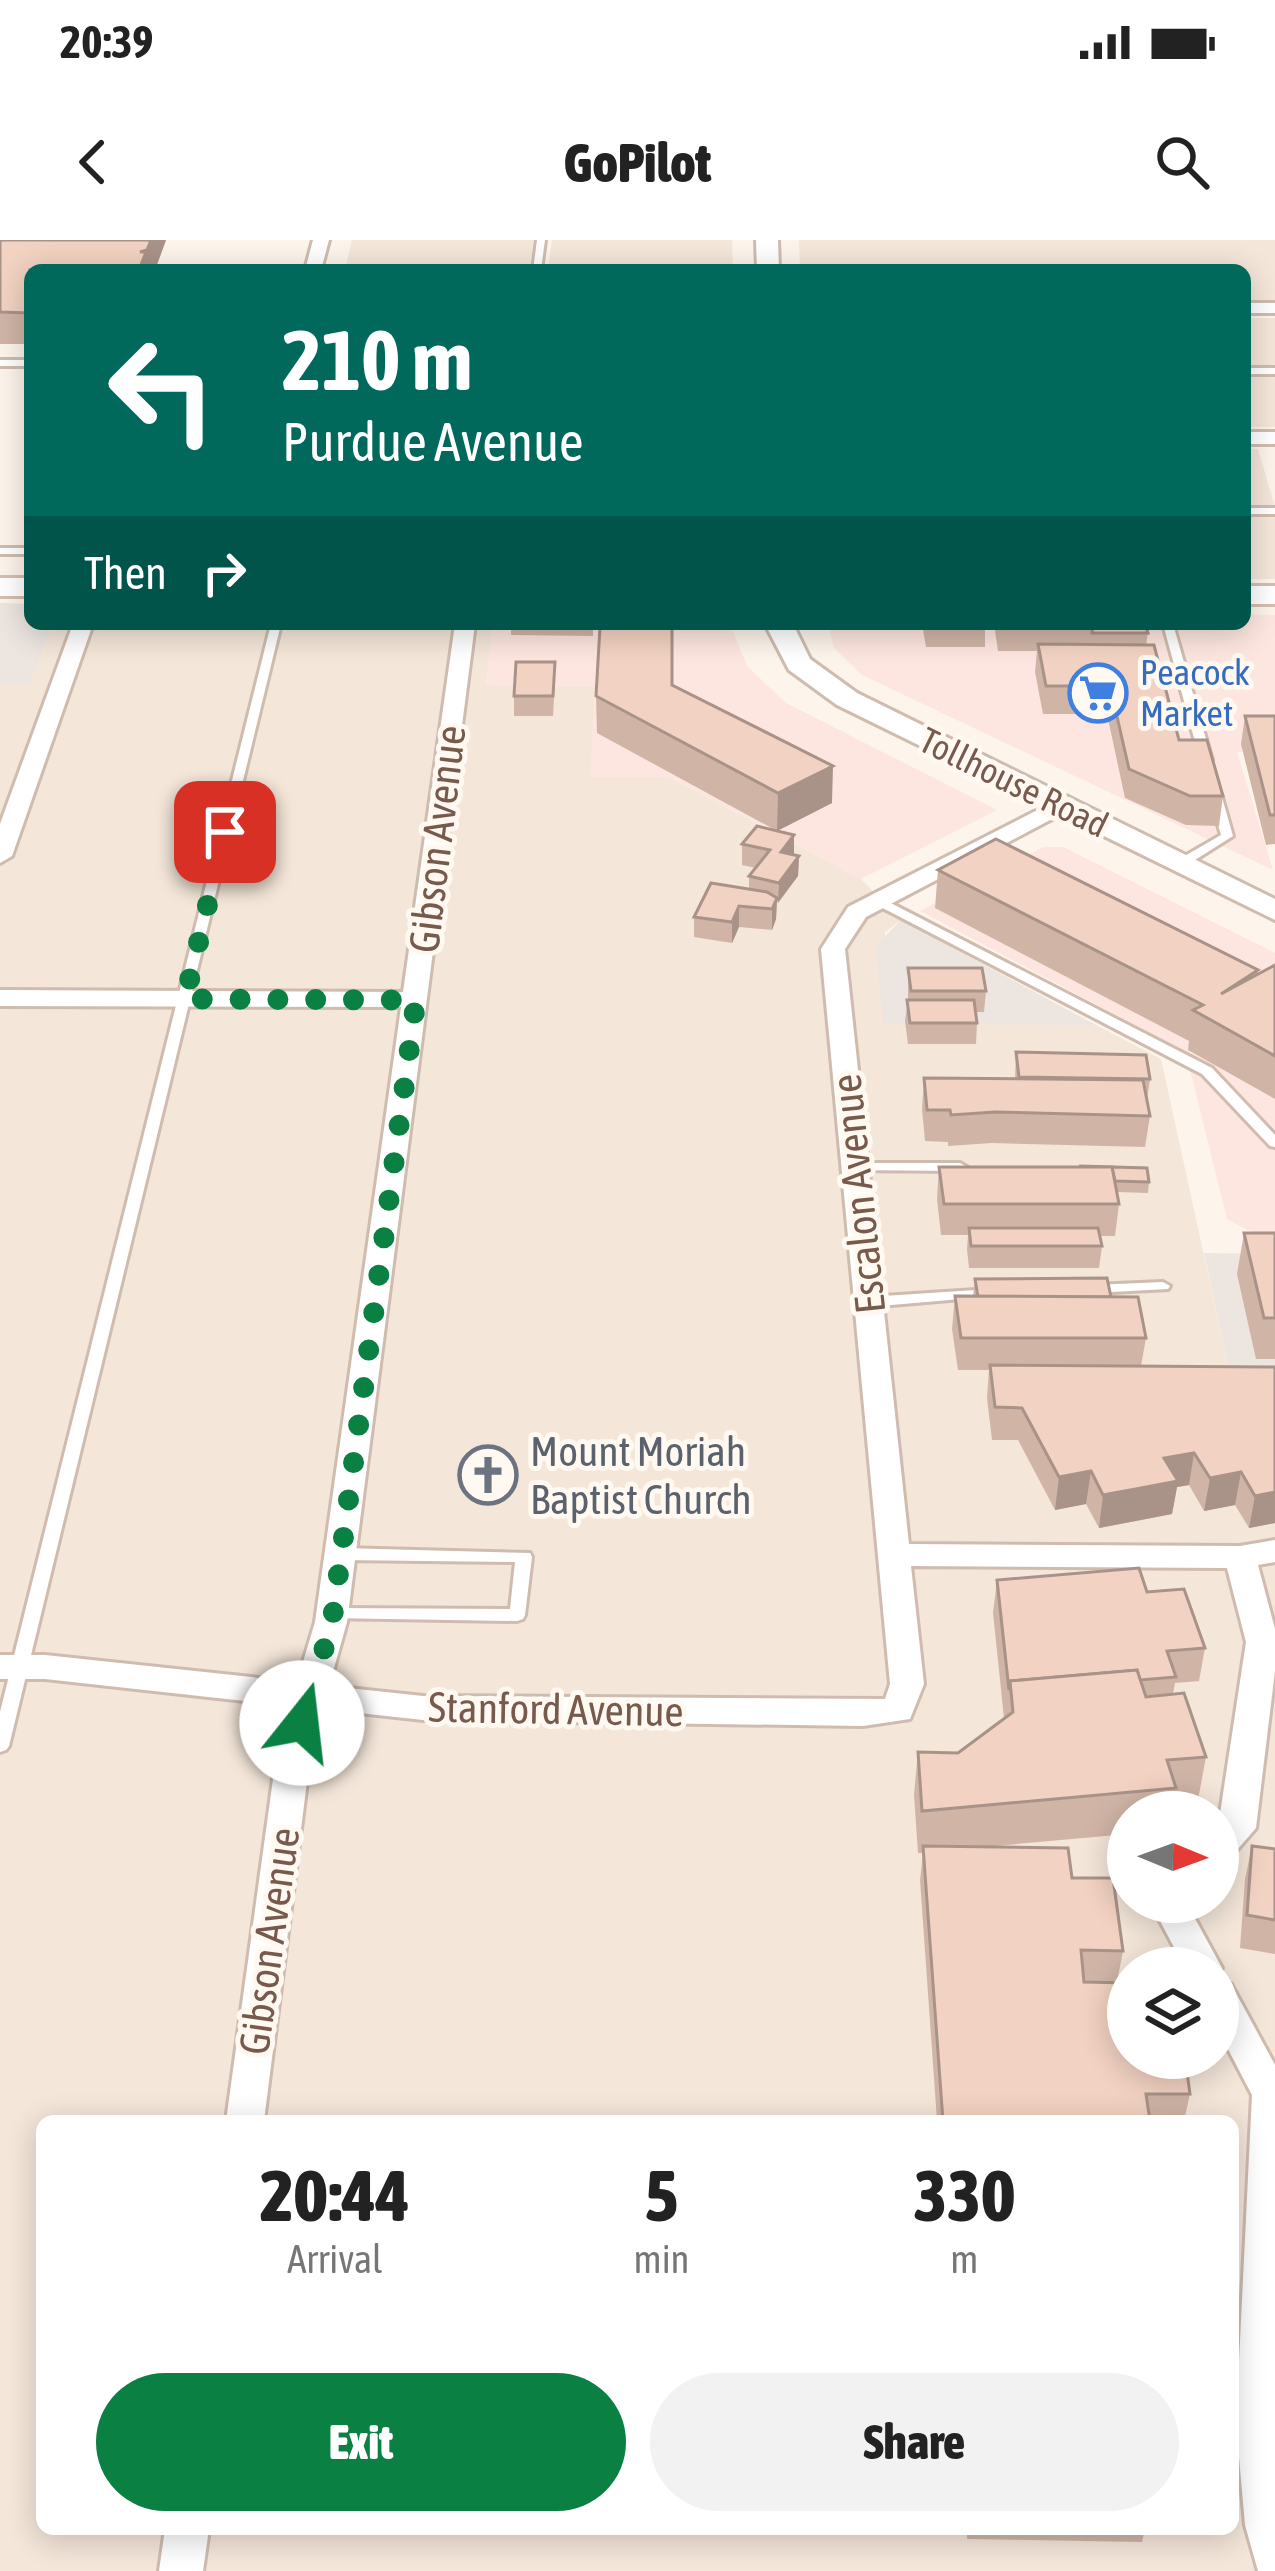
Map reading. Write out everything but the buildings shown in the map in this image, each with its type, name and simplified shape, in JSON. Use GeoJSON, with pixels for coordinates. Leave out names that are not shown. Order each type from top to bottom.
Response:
{"type":"FeatureCollection","features":[{"type":"Feature","properties":{"kind":"street"},"geometry":{"type":"LineString","coordinates":[[0,856],[80,630]]}},
{"type":"Feature","properties":{"kind":"street","name":"Gibson Avenue"},"geometry":{"type":"LineString","coordinates":[[246,2115],[294,1750],[332,1614],[341,1554],[464,630]]}},
{"type":"Feature","properties":{"kind":"street","name":"Tollhouse Road"},"geometry":{"type":"LineString","coordinates":[[782,630],[799,664],[847,699],[1275,911]]}},
{"type":"Feature","properties":{"kind":"street","name":"Escalon Avenue"},"geometry":{"type":"LineString","coordinates":[[898,1710],[907,1684],[833,949],[857,912],[1061,805]]}},
{"type":"Feature","properties":{"kind":"street"},"geometry":{"type":"LineString","coordinates":[[0,998],[416,1000]]}},
{"type":"Feature","properties":{"kind":"street"},"geometry":{"type":"LineString","coordinates":[[893,1555],[1240,1557],[1275,1551]]}},
{"type":"Feature","properties":{"kind":"street"},"geometry":{"type":"LineString","coordinates":[[1239,1828],[1262,1642],[1240,1557]]}},
{"type":"Feature","properties":{"kind":"street","name":"Stanford Avenue"},"geometry":{"type":"LineString","coordinates":[[10,1667],[423,1708],[863,1714],[898,1710]]}},
{"type":"Feature","properties":{"kind":"street"},"geometry":{"type":"LineString","coordinates":[[1239,2034],[1271,2094],[1257,2423],[1272,2537]]}},
{"type":"Feature","properties":{"kind":"street"},"geometry":{"type":"LineString","coordinates":[[181,2571],[186,2535]]}},
{"type":"Feature","properties":{"kind":"lane"},"geometry":{"type":"LineString","coordinates":[[0,1746],[10,1667],[185,999],[275,630]]}},
{"type":"Feature","properties":{"kind":"lane"},"geometry":{"type":"LineString","coordinates":[[1170,630],[1227,836],[1180,864]]}},
{"type":"Feature","properties":{"kind":"lane"},"geometry":{"type":"LineString","coordinates":[[879,901],[1207,1071],[1275,1143]]}},
{"type":"Feature","properties":{"kind":"lane"},"geometry":{"type":"LineString","coordinates":[[855,1167],[967,1167]]}},
{"type":"Feature","properties":{"kind":"lane"},"geometry":{"type":"LineString","coordinates":[[1070,1290],[1163,1286]]}},
{"type":"Feature","properties":{"kind":"lane"},"geometry":{"type":"LineString","coordinates":[[868,1301],[1000,1293]]}},
{"type":"Feature","properties":{"kind":"lane"},"geometry":{"type":"LineString","coordinates":[[332,1614],[517,1615],[524,1556],[341,1554]]}},
{"type":"Feature","properties":{"kind":"shaded area"},"geometry":{"type":"Polygon","coordinates":[[[352,240],[534,240],[531,264],[346,264],[352,240]]]}},
{"type":"Feature","properties":{"kind":"shaded area"},"geometry":{"type":"Polygon","coordinates":[[[552,240],[732,240],[733,264],[549,264],[552,240]]]}},
{"type":"Feature","properties":{"kind":"shaded area"},"geometry":{"type":"Polygon","coordinates":[[[799,240],[1275,240],[1275,300],[1251,300],[1251,264],[800,264],[799,240]]]}},
{"type":"Feature","properties":{"kind":"shaded area"},"geometry":{"type":"Polygon","coordinates":[[[1251,318],[1275,318],[1275,366],[1251,366],[1251,318]]]}},
{"type":"Feature","properties":{"kind":"shaded area"},"geometry":{"type":"Polygon","coordinates":[[[1251,374],[1275,374],[1275,427],[1251,427],[1251,374]]]}},
{"type":"Feature","properties":{"kind":"shaded area"},"geometry":{"type":"Polygon","coordinates":[[[1251,449],[1258,449],[1275,507],[1251,507],[1251,449]]]}},
{"type":"Feature","properties":{"kind":"shaded area"},"geometry":{"type":"Polygon","coordinates":[[[1251,514],[1275,514],[1275,579],[1251,579],[1251,514]]]}},
{"type":"Feature","properties":{"kind":"shaded area"},"geometry":{"type":"Polygon","coordinates":[[[0,603],[24,604],[24,630],[51,630],[31,683],[0,683],[0,603]]]}},
{"type":"Feature","properties":{"kind":"shaded area"},"geometry":{"type":"Polygon","coordinates":[[[1251,614],[1275,615],[1275,752],[1237,752],[1273,870],[862,675],[834,648],[830,630],[1251,630],[1251,614]]]}},
{"type":"Feature","properties":{"kind":"shaded area"},"geometry":{"type":"Polygon","coordinates":[[[51,630],[492,630],[486,685],[595,686],[591,776],[669,777],[861,879],[901,920],[885,932],[884,1024],[1096,1025],[1161,1059],[1233,1388],[1275,1389],[1275,2571],[0,2571],[0,683],[31,683],[51,630]]]}},
{"type":"Feature","properties":{"kind":"shaded area"},"geometry":{"type":"Polygon","coordinates":[[[492,630],[732,630],[747,666],[786,703],[997,810],[861,879],[669,777],[590,777],[595,686],[486,685],[492,630]]]}},
{"type":"Feature","properties":{"kind":"shaded area"},"geometry":{"type":"Polygon","coordinates":[[[1043,847],[1063,847],[1275,953],[1275,1234],[1255,1234],[1227,1219],[1187,1058],[1195,1057],[920,911],[1043,847]]]}},
{"type":"Feature","properties":{"kind":"shaded area"},"geometry":{"type":"Polygon","coordinates":[[[901,920],[1096,1025],[883,1024],[876,946],[901,920]]]}},
{"type":"Feature","properties":{"kind":"shaded area"},"geometry":{"type":"Polygon","coordinates":[[[1204,1253],[1275,1254],[1275,1389],[1233,1388],[1204,1253]]]}},
{"type":"Feature","properties":{"kind":"place","name":"Peacock Market"},"geometry":{"type":"Point","coordinates":[1098,693]}},
{"type":"Feature","properties":{"kind":"place","name":"Mount Moriah Baptist Church"},"geometry":{"type":"Point","coordinates":[488,1475]}},
{"type":"Feature","properties":{"kind":"route"},"geometry":{"type":"LineString","coordinates":[[225,832],[185,999],[416,1000],[332,1622],[302,1723]]}}]}
